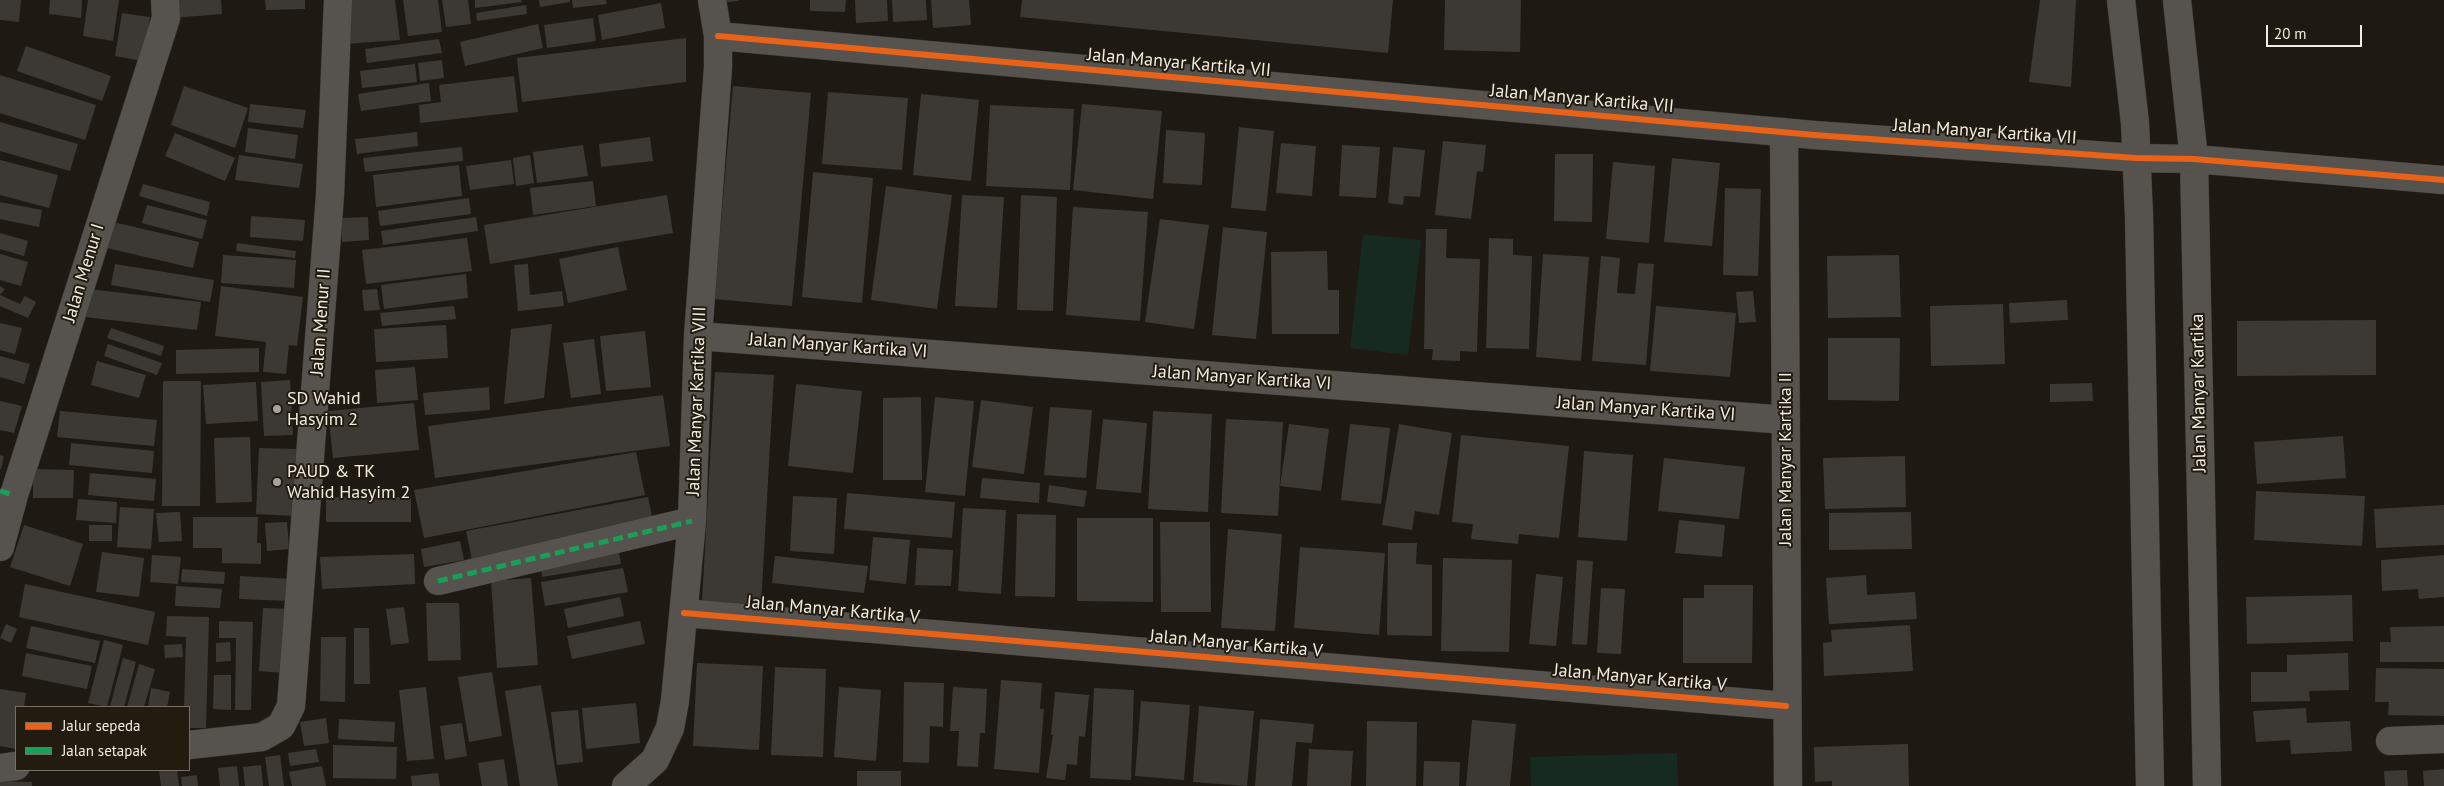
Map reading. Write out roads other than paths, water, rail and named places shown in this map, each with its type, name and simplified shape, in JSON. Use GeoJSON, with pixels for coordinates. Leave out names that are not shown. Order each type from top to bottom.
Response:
{"type":"FeatureCollection","features":[{"type":"Feature","properties":{"kind":"street","name":"Jalan Menur I"},"geometry":{"type":"LineString","coordinates":[[0,546],[7,493],[166,18],[165,0]]}},
{"type":"Feature","properties":{"kind":"street","name":"Jalan Menur II"},"geometry":{"type":"LineString","coordinates":[[190,745],[262,737],[281,726],[291,706],[330,195],[338,0]]}},
{"type":"Feature","properties":{"kind":"street","name":"Jalan Manyar Kartika VIII"},"geometry":{"type":"LineString","coordinates":[[626,786],[655,760],[670,728],[676,701],[692,521],[698,336],[718,67],[718,36],[712,0]]}},
{"type":"Feature","properties":{"kind":"street"},"geometry":{"type":"LineString","coordinates":[[2121,0],[2135,123],[2150,786]]}},
{"type":"Feature","properties":{"kind":"street","name":"Jalan Manyar Kartika"},"geometry":{"type":"LineString","coordinates":[[2177,0],[2194,159],[2207,786]]}},
{"type":"Feature","properties":{"kind":"street","name":"Jalan Manyar Kartika VII"},"geometry":{"type":"LineString","coordinates":[[718,36],[1784,132],[2136,158],[2194,159],[2444,180]]}},
{"type":"Feature","properties":{"kind":"street","name":"Jalan Manyar Kartika II"},"geometry":{"type":"LineString","coordinates":[[1784,132],[1786,706],[1788,786]]}},
{"type":"Feature","properties":{"kind":"street","name":"Jalan Manyar Kartika VI"},"geometry":{"type":"LineString","coordinates":[[698,336],[1786,420]]}},
{"type":"Feature","properties":{"kind":"street"},"geometry":{"type":"LineString","coordinates":[[438,581],[692,521]]}},
{"type":"Feature","properties":{"kind":"street","name":"Jalan Manyar Kartika V"},"geometry":{"type":"LineString","coordinates":[[684,613],[1786,706]]}},
{"type":"Feature","properties":{"kind":"street"},"geometry":{"type":"LineString","coordinates":[[2390,741],[2444,739]]}},
{"type":"Feature","properties":{"kind":"street"},"geometry":{"type":"LineString","coordinates":[[0,768],[15,766]]}},
{"type":"Feature","properties":{"kind":"place","name":"SD Wahid Hasyim 2"},"geometry":{"type":"Point","coordinates":[277,409]}},
{"type":"Feature","properties":{"kind":"place","name":"PAUD & TK Wahid Hasyim 2"},"geometry":{"type":"Point","coordinates":[277,482]}}]}
